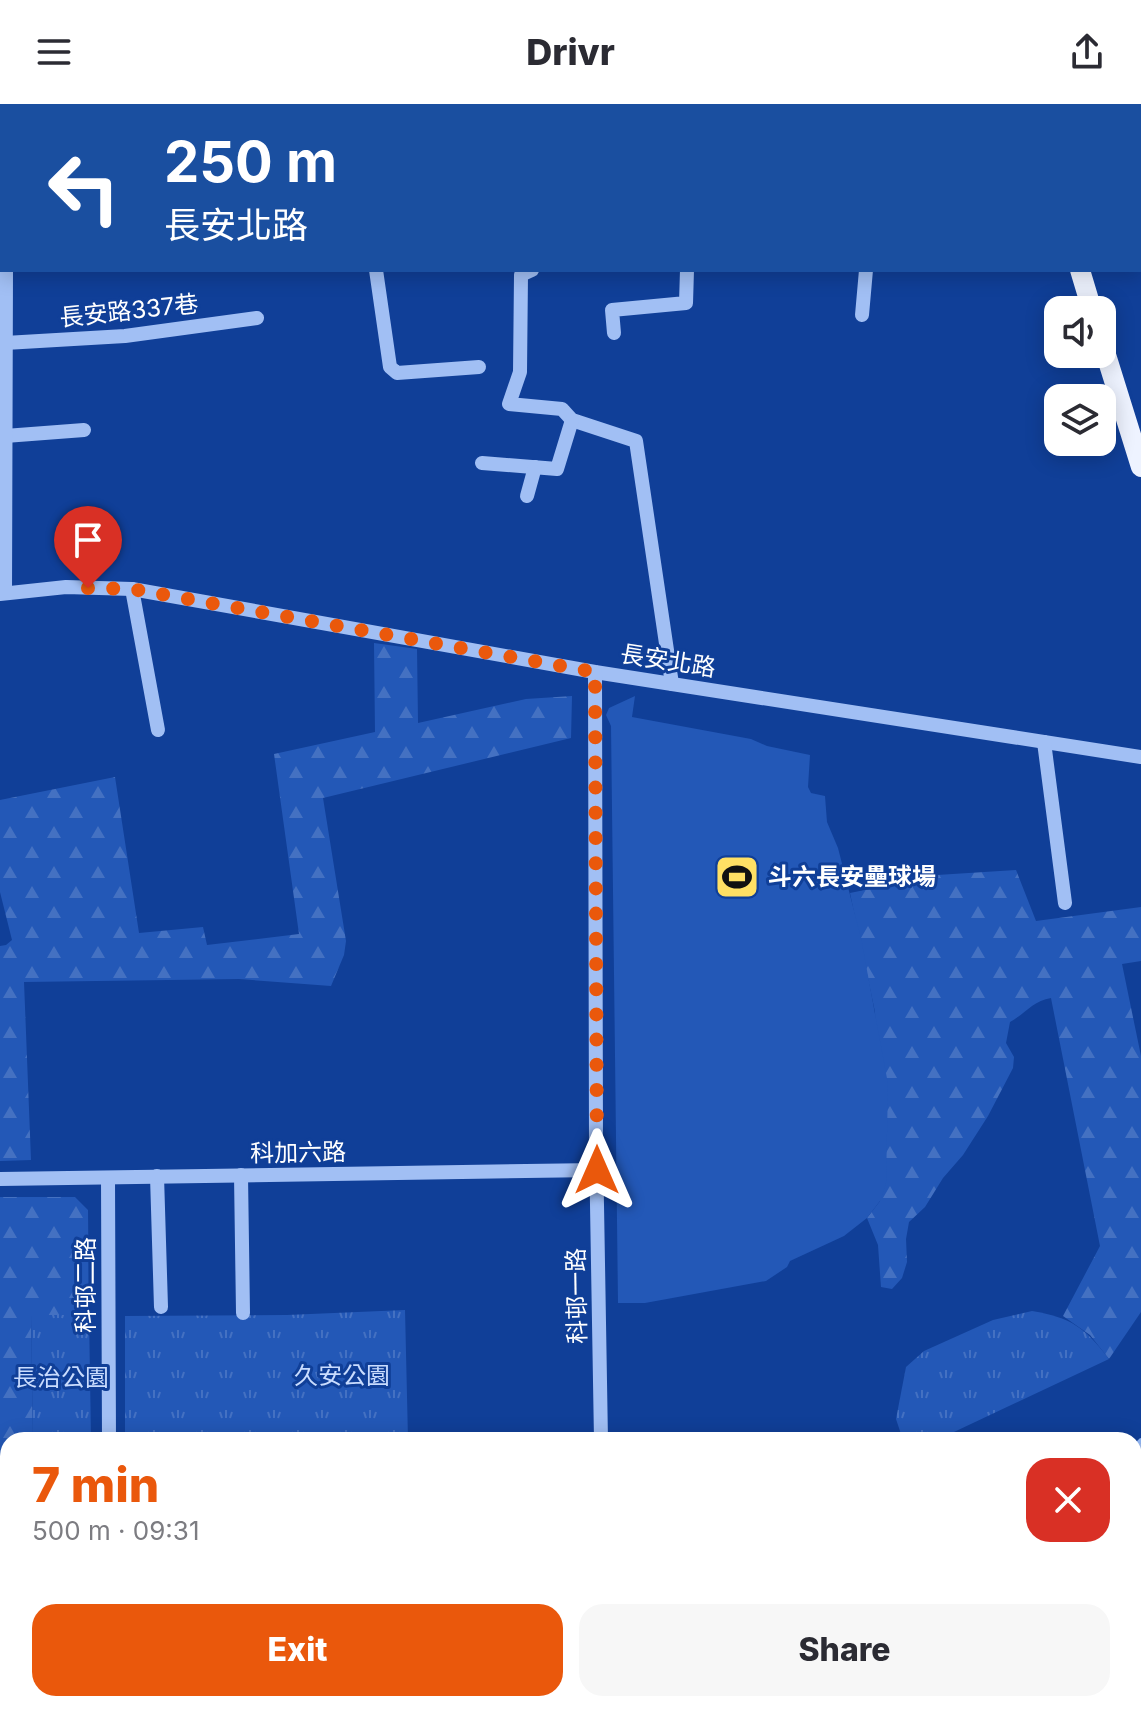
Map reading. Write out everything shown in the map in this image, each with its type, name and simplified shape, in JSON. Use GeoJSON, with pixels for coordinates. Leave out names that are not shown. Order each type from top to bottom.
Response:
{"type":"FeatureCollection","features":[{"type":"Feature","properties":{"kind":"main road"},"geometry":{"type":"LineString","coordinates":[[1081,272],[1088,296]]}},
{"type":"Feature","properties":{"kind":"main road"},"geometry":{"type":"LineString","coordinates":[[1110,368],[1141,467]]}},
{"type":"Feature","properties":{"kind":"street"},"geometry":{"type":"LineString","coordinates":[[2,594],[3,272]]}},
{"type":"Feature","properties":{"kind":"street"},"geometry":{"type":"LineString","coordinates":[[376,272],[390,367],[397,373],[479,367]]}},
{"type":"Feature","properties":{"kind":"street"},"geometry":{"type":"LineString","coordinates":[[528,272],[521,275],[520,372],[509,404],[562,409],[572,420],[636,441],[672,684]]}},
{"type":"Feature","properties":{"kind":"street"},"geometry":{"type":"LineString","coordinates":[[614,333],[612,310],[686,303],[687,272]]}},
{"type":"Feature","properties":{"kind":"street"},"geometry":{"type":"LineString","coordinates":[[862,315],[866,272]]}},
{"type":"Feature","properties":{"kind":"street","name":"長安路337巷"},"geometry":{"type":"LineString","coordinates":[[5,343],[125,336],[257,318]]}},
{"type":"Feature","properties":{"kind":"street"},"geometry":{"type":"LineString","coordinates":[[482,463],[557,469],[572,420]]}},
{"type":"Feature","properties":{"kind":"street"},"geometry":{"type":"LineString","coordinates":[[3,427],[84,430]]}},
{"type":"Feature","properties":{"kind":"street"},"geometry":{"type":"LineString","coordinates":[[527,496],[535,467]]}},
{"type":"Feature","properties":{"kind":"street","name":"長安北路"},"geometry":{"type":"LineString","coordinates":[[2,594],[66,587],[132,589],[595,672],[1141,757]]}},
{"type":"Feature","properties":{"kind":"street"},"geometry":{"type":"LineString","coordinates":[[132,589],[158,730]]}},
{"type":"Feature","properties":{"kind":"street","name":"科邨一路"},"geometry":{"type":"LineString","coordinates":[[595,672],[601,1432]]}},
{"type":"Feature","properties":{"kind":"street"},"geometry":{"type":"LineString","coordinates":[[1044,742],[1065,903]]}},
{"type":"Feature","properties":{"kind":"street","name":"科加六路"},"geometry":{"type":"LineString","coordinates":[[0,1179],[597,1170]]}},
{"type":"Feature","properties":{"kind":"street"},"geometry":{"type":"LineString","coordinates":[[241,1175],[243,1313]]}},
{"type":"Feature","properties":{"kind":"street"},"geometry":{"type":"LineString","coordinates":[[157,1176],[161,1307]]}},
{"type":"Feature","properties":{"kind":"street","name":"科邨二路"},"geometry":{"type":"LineString","coordinates":[[108,1178],[109,1432]]}},
{"type":"Feature","properties":{"kind":"green space"},"geometry":{"type":"Polygon","coordinates":[[[374,643],[417,649],[418,723],[526,699],[572,696],[571,738],[323,798],[346,941],[344,955],[331,986],[239,979],[24,982],[31,1160],[0,1161],[0,946],[12,940],[0,892],[0,800],[115,777],[139,933],[203,927],[207,945],[299,934],[274,754],[375,732],[374,643]]]}},
{"type":"Feature","properties":{"kind":"green space"},"geometry":{"type":"Polygon","coordinates":[[[635,696],[632,717],[751,739],[767,746],[810,755],[808,787],[811,793],[825,796],[827,822],[838,848],[861,938],[888,1084],[886,1183],[880,1201],[867,1218],[844,1236],[790,1261],[787,1267],[766,1281],[645,1303],[618,1303],[611,726],[606,715],[609,708],[635,696]]]}},
{"type":"Feature","properties":{"kind":"green space"},"geometry":{"type":"Polygon","coordinates":[[[1016,870],[1036,921],[1141,907],[1141,961],[1122,964],[1141,1056],[1141,1312],[1109,1359],[1090,1335],[1063,1316],[1100,1246],[1051,998],[1034,1005],[1010,1022],[1006,1043],[1014,1057],[1013,1068],[963,1155],[943,1178],[925,1207],[909,1222],[907,1262],[902,1278],[892,1289],[881,1287],[878,1245],[867,1218],[880,1201],[875,1012],[850,893],[889,885],[890,878],[1016,870]]]}},
{"type":"Feature","properties":{"kind":"green space"},"geometry":{"type":"Polygon","coordinates":[[[0,1197],[75,1197],[88,1210],[89,1315],[31,1316],[33,1432],[0,1432],[0,1197]]]}},
{"type":"Feature","properties":{"kind":"green space","name":"久安公園"},"geometry":{"type":"Polygon","coordinates":[[[405,1310],[408,1432],[125,1432],[125,1316],[287,1315],[405,1310]]]}},
{"type":"Feature","properties":{"kind":"green space"},"geometry":{"type":"Polygon","coordinates":[[[1032,1311],[1057,1317],[1084,1332],[1109,1359],[954,1432],[900,1432],[896,1419],[906,1367],[924,1351],[993,1320],[1032,1311]]]}},
{"type":"Feature","properties":{"kind":"green space","name":"長治公園"},"geometry":{"type":"Polygon","coordinates":[[[31,1315],[89,1315],[91,1432],[33,1432],[31,1315]]]}},
{"type":"Feature","properties":{"kind":"place","name":"斗六長安壘球場"},"geometry":{"type":"Point","coordinates":[737,877]}},
{"type":"Feature","properties":{"kind":"route"},"geometry":{"type":"LineString","coordinates":[[88,588],[132,589],[595,672],[597,1170]]}}]}
